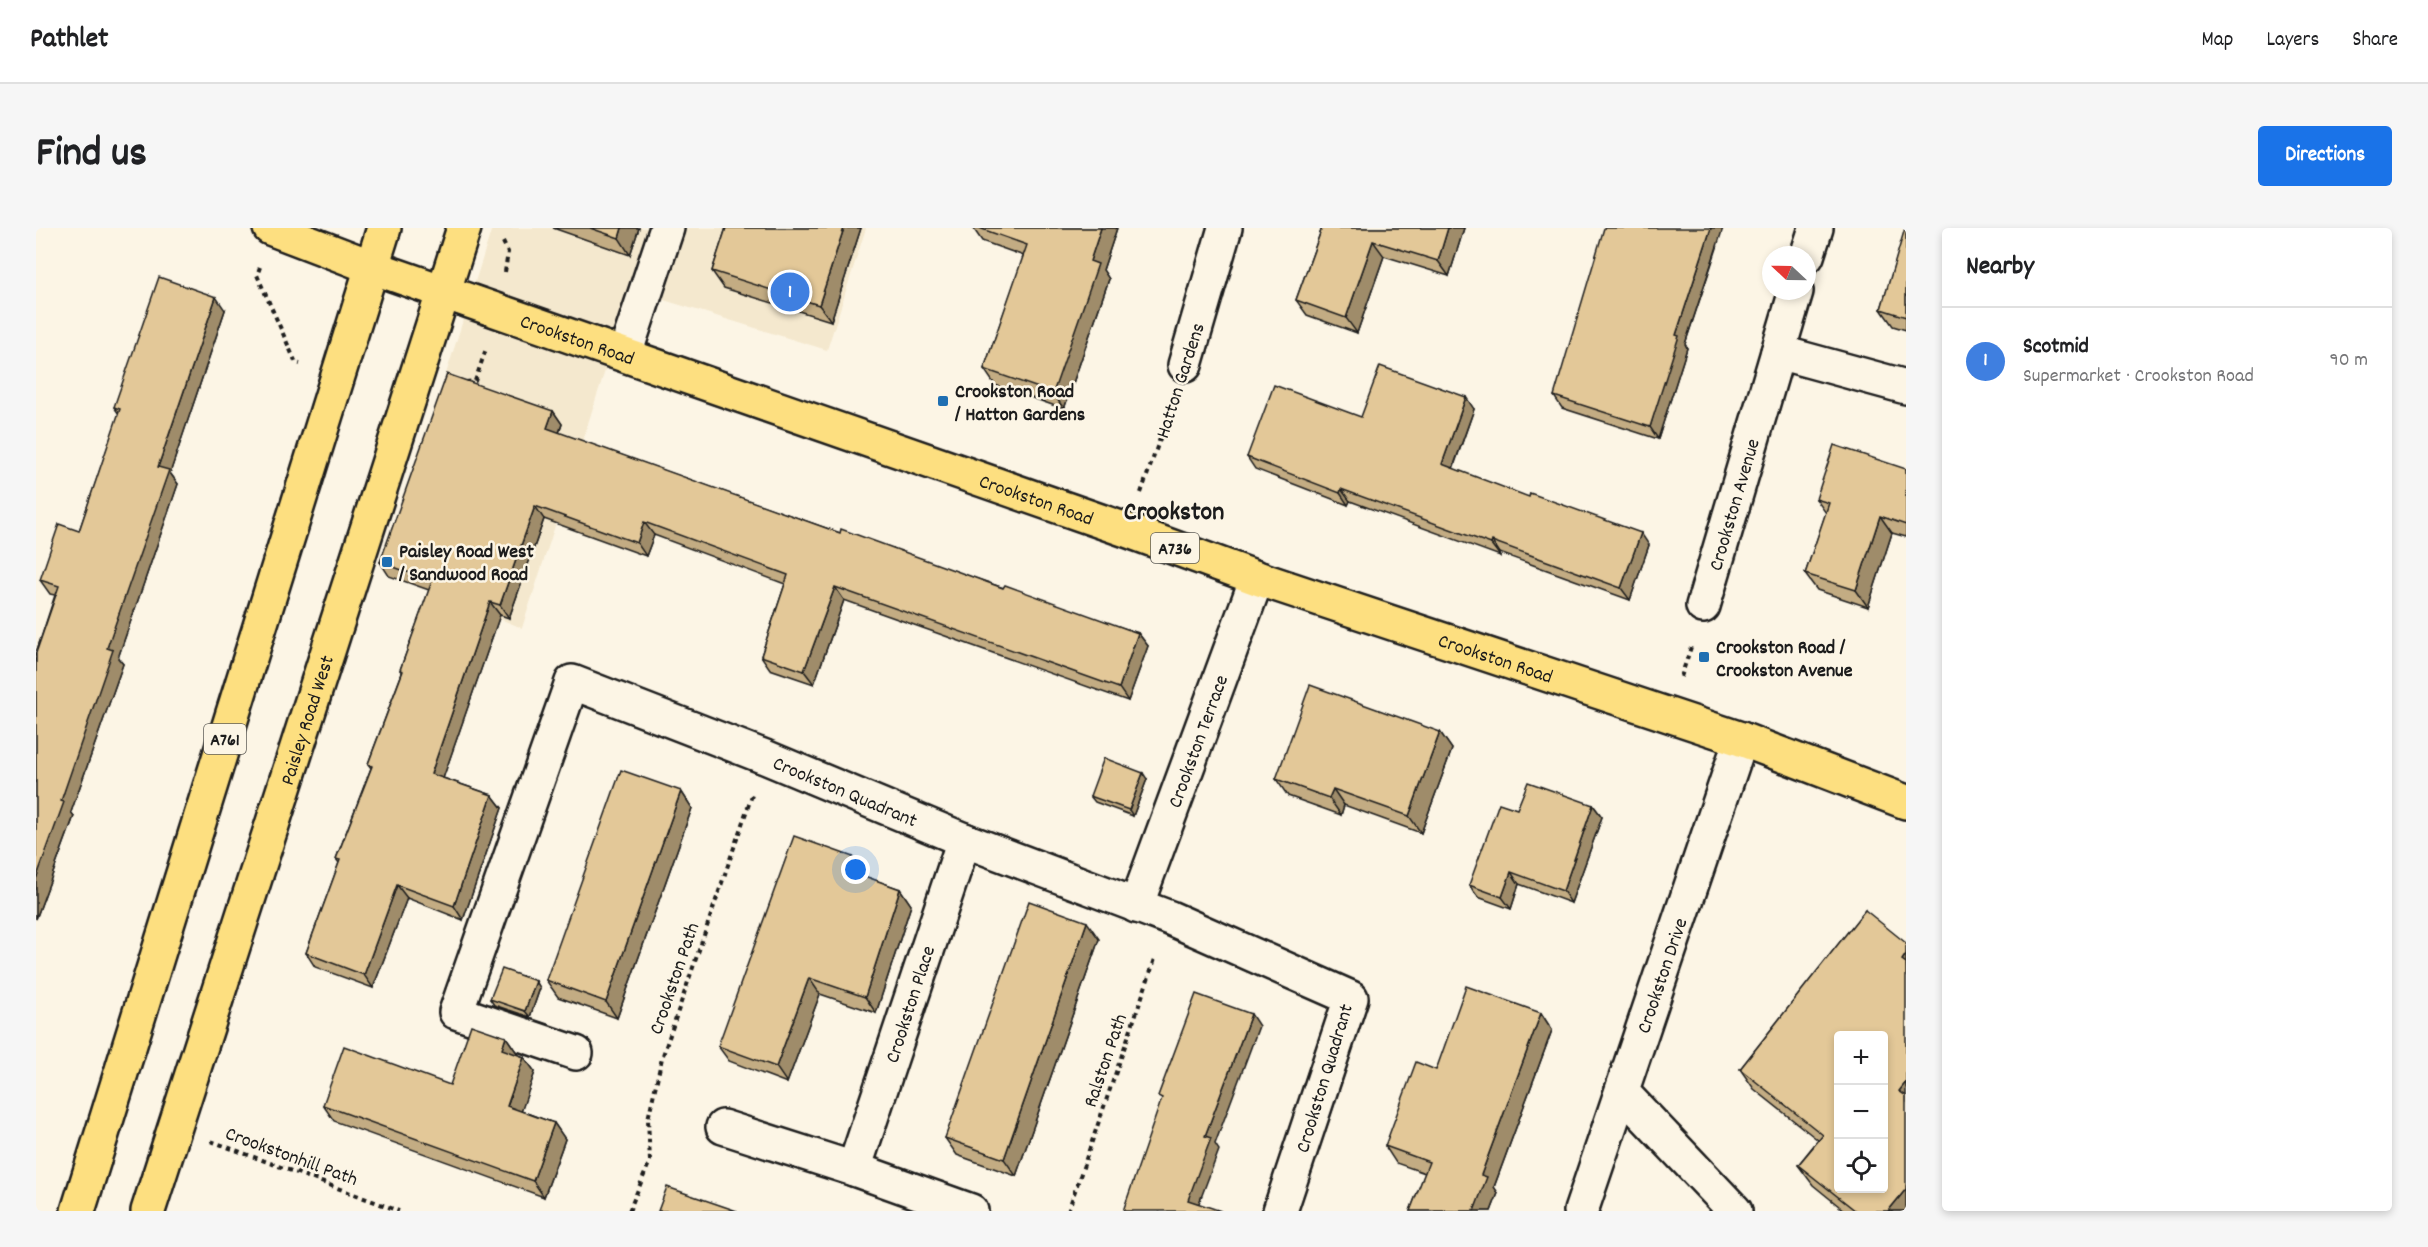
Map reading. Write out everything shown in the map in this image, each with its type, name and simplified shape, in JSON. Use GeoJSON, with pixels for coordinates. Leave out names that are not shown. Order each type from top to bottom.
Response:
{"type":"FeatureCollection","features":[{"type":"Feature","properties":{"kind":"main road","name":"A736"},"geometry":{"type":"LineString","coordinates":[[270,228],[372,267]]}},
{"type":"Feature","properties":{"kind":"main road","name":"A761"},"geometry":{"type":"LineString","coordinates":[[78,1211],[384,228]]}},
{"type":"Feature","properties":{"kind":"main road","name":"Paisley Road West"},"geometry":{"type":"LineString","coordinates":[[148,1211],[464,228]]}},
{"type":"Feature","properties":{"kind":"main road","name":"Crookston Road"},"geometry":{"type":"LineString","coordinates":[[372,267],[1129,531],[1257,578],[1742,739],[1903,806]]}},
{"type":"Feature","properties":{"kind":"street"},"geometry":{"type":"LineString","coordinates":[[625,354],[667,228]]}},
{"type":"Feature","properties":{"kind":"street","name":"Hatton Gardens"},"geometry":{"type":"LineString","coordinates":[[1185,365],[1225,228]]}},
{"type":"Feature","properties":{"kind":"street"},"geometry":{"type":"LineString","coordinates":[[1810,246],[1816,228]]}},
{"type":"Feature","properties":{"kind":"street","name":"Crookston Avenue"},"geometry":{"type":"LineString","coordinates":[[1703,606],[1793,300]]}},
{"type":"Feature","properties":{"kind":"street"},"geometry":{"type":"LineString","coordinates":[[1778,352],[1906,387]]}},
{"type":"Feature","properties":{"kind":"street","name":"Crookston Terrace"},"geometry":{"type":"LineString","coordinates":[[1136,906],[1257,578]]}},
{"type":"Feature","properties":{"kind":"street","name":"Crookston Quadrant"},"geometry":{"type":"LineString","coordinates":[[576,1053],[456,1012],[572,682],[765,757],[964,840],[1170,918],[1351,998],[1280,1211]]}},
{"type":"Feature","properties":{"kind":"street","name":"Crookston Drive"},"geometry":{"type":"LineString","coordinates":[[1581,1211],[1742,739]]}},
{"type":"Feature","properties":{"kind":"street","name":"Crookston Place"},"geometry":{"type":"LineString","coordinates":[[854,1169],[964,840]]}},
{"type":"Feature","properties":{"kind":"street"},"geometry":{"type":"LineString","coordinates":[[1622,1092],[1735,1211]]}},
{"type":"Feature","properties":{"kind":"street"},"geometry":{"type":"LineString","coordinates":[[723,1126],[971,1211]]}},
{"type":"Feature","properties":{"kind":"path","name":"Hatton Gardens"},"geometry":{"type":"LineString","coordinates":[[1129,531],[1185,365]]}},
{"type":"Feature","properties":{"kind":"path"},"geometry":{"type":"LineString","coordinates":[[1669,716],[1703,606]]}},
{"type":"Feature","properties":{"kind":"path","name":"Crookston Path"},"geometry":{"type":"LineString","coordinates":[[629,1211],[650,1161],[648,1119],[662,1058],[765,757]]}},
{"type":"Feature","properties":{"kind":"path","name":"Ralston Path"},"geometry":{"type":"LineString","coordinates":[[1068,1211],[1170,918]]}},
{"type":"Feature","properties":{"kind":"path","name":"Crookstonhill Path"},"geometry":{"type":"LineString","coordinates":[[175,1128],[399,1211]]}},
{"type":"Feature","properties":{"kind":"shaded area"},"geometry":{"type":"Polygon","coordinates":[[[492,228],[866,228],[827,350],[631,290],[522,628],[384,571],[492,228]]]}},
{"type":"Feature","properties":{"kind":"building"},"geometry":{"type":"Polygon","coordinates":[[[590,228],[622,228],[619,238],[590,228]]]}},
{"type":"Feature","properties":{"kind":"building"},"geometry":{"type":"Polygon","coordinates":[[[726,228],[844,228],[819,305],[712,271],[726,228]]]}},
{"type":"Feature","properties":{"kind":"building"},"geometry":{"type":"Polygon","coordinates":[[[979,228],[1101,228],[1090,261],[1098,264],[1053,393],[984,369],[1027,245],[979,228]]]}},
{"type":"Feature","properties":{"kind":"building"},"geometry":{"type":"Polygon","coordinates":[[[1322,228],[1448,228],[1438,261],[1373,241],[1346,318],[1296,300],[1322,228]]]}},
{"type":"Feature","properties":{"kind":"building"},"geometry":{"type":"Polygon","coordinates":[[[1604,228],[1711,228],[1676,335],[1679,336],[1650,427],[1554,396],[1604,228]]]}},
{"type":"Feature","properties":{"kind":"building"},"geometry":{"type":"Polygon","coordinates":[[[1906,228],[1906,317],[1881,309],[1906,228]]]}},
{"type":"Feature","properties":{"kind":"building"},"geometry":{"type":"Polygon","coordinates":[[[159,277],[216,297],[158,467],[169,470],[107,648],[113,650],[61,801],[64,802],[36,879],[36,653],[59,586],[40,580],[59,524],[79,531],[120,409],[114,407],[159,277]]]}},
{"type":"Feature","properties":{"kind":"building"},"geometry":{"type":"Polygon","coordinates":[[[1380,366],[1466,397],[1442,464],[1529,497],[1530,493],[1641,533],[1621,588],[1492,541],[1491,544],[1341,489],[1340,493],[1247,457],[1274,385],[1361,417],[1380,366]]]}},
{"type":"Feature","properties":{"kind":"building"},"geometry":{"type":"Polygon","coordinates":[[[447,374],[553,411],[547,428],[840,533],[841,529],[1003,588],[1005,585],[1138,633],[1119,688],[835,587],[804,671],[761,656],[788,575],[644,522],[637,543],[535,506],[500,605],[490,602],[431,774],[492,795],[454,906],[397,885],[364,975],[306,953],[340,860],[336,859],[372,766],[368,764],[403,671],[400,670],[432,581],[380,562],[447,374]]]}},
{"type":"Feature","properties":{"kind":"building"},"geometry":{"type":"Polygon","coordinates":[[[1834,445],[1906,469],[1906,525],[1880,516],[1856,590],[1805,574],[1829,503],[1816,499],[1834,445]]]}},
{"type":"Feature","properties":{"kind":"building"},"geometry":{"type":"Polygon","coordinates":[[[1310,685],[1440,732],[1409,816],[1333,789],[1329,798],[1276,779],[1310,685]]]}},
{"type":"Feature","properties":{"kind":"building"},"geometry":{"type":"Polygon","coordinates":[[[1104,758],[1143,773],[1129,810],[1090,796],[1104,758]]]}},
{"type":"Feature","properties":{"kind":"building"},"geometry":{"type":"Polygon","coordinates":[[[621,770],[681,791],[606,1002],[546,980],[621,770]]]}},
{"type":"Feature","properties":{"kind":"building"},"geometry":{"type":"Polygon","coordinates":[[[1528,782],[1593,805],[1563,891],[1511,872],[1502,897],[1469,885],[1499,803],[1517,809],[1528,782]]]}},
{"type":"Feature","properties":{"kind":"building"},"geometry":{"type":"Polygon","coordinates":[[[794,836],[853,857],[848,870],[900,889],[865,997],[809,978],[776,1067],[718,1046],[794,836]]]}},
{"type":"Feature","properties":{"kind":"building"},"geometry":{"type":"Polygon","coordinates":[[[1029,901],[1087,922],[1004,1159],[945,1138],[1029,901]]]}},
{"type":"Feature","properties":{"kind":"building"},"geometry":{"type":"Polygon","coordinates":[[[1865,910],[1906,943],[1906,954],[1902,960],[1906,963],[1906,1082],[1899,1091],[1906,1096],[1906,1189],[1888,1211],[1856,1211],[1798,1165],[1823,1135],[1740,1069],[1865,910]]]}},
{"type":"Feature","properties":{"kind":"building"},"geometry":{"type":"Polygon","coordinates":[[[502,969],[536,981],[525,1011],[490,999],[502,969]]]}},
{"type":"Feature","properties":{"kind":"building"},"geometry":{"type":"Polygon","coordinates":[[[1466,986],[1541,1013],[1481,1175],[1487,1177],[1474,1211],[1410,1211],[1429,1162],[1385,1146],[1416,1062],[1436,1070],[1466,986]]]}},
{"type":"Feature","properties":{"kind":"building"},"geometry":{"type":"Polygon","coordinates":[[[1196,994],[1251,1014],[1205,1136],[1211,1138],[1188,1200],[1221,1211],[1123,1211],[1162,1098],[1158,1096],[1196,994]]]}},
{"type":"Feature","properties":{"kind":"building"},"geometry":{"type":"Polygon","coordinates":[[[471,1025],[506,1037],[502,1049],[524,1057],[507,1106],[554,1123],[533,1181],[323,1105],[344,1046],[450,1085],[471,1025]]]}},
{"type":"Feature","properties":{"kind":"building"},"geometry":{"type":"Polygon","coordinates":[[[667,1187],[737,1211],[658,1211],[667,1187]]]}},
{"type":"Feature","properties":{"kind":"place","name":"Scotmid"},"geometry":{"type":"Point","coordinates":[790,292]}},
{"type":"Feature","properties":{"kind":"place","name":"Crookston Road / Hatton Gardens"},"geometry":{"type":"Point","coordinates":[943,401]}},
{"type":"Feature","properties":{"kind":"place","name":"Paisley Road West / Sandwood Road"},"geometry":{"type":"Point","coordinates":[387,562]}},
{"type":"Feature","properties":{"kind":"place","name":"Crookston Road / Crookston Avenue"},"geometry":{"type":"Point","coordinates":[1704,657]}},
{"type":"Feature","properties":{"kind":"district","name":"Crookston"},"geometry":{"type":"Point","coordinates":[1174,510]}}]}
